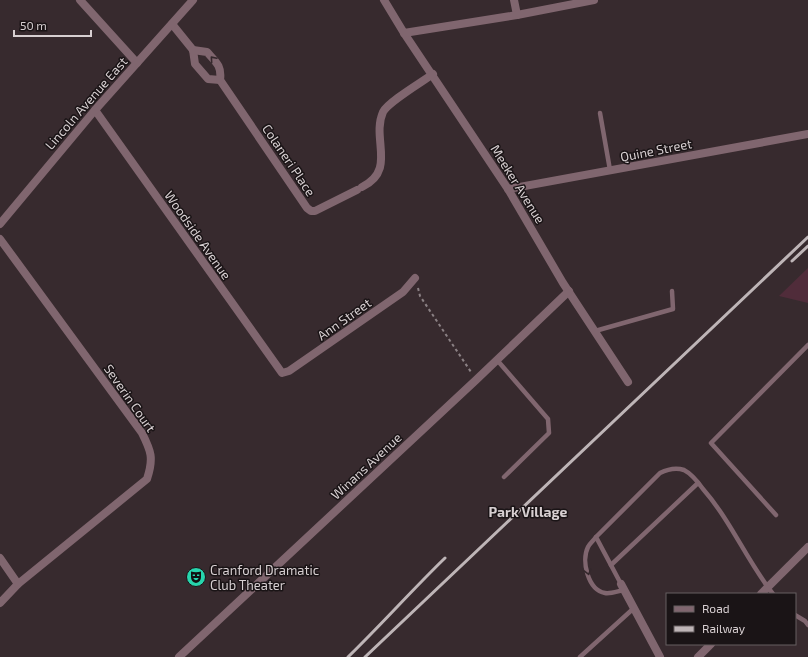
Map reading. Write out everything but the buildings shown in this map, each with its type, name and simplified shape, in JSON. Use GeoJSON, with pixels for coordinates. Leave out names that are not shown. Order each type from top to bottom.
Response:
{"type":"FeatureCollection","features":[{"type":"Feature","properties":{"kind":"street"},"geometry":{"type":"LineString","coordinates":[[80,0],[136,63]]}},
{"type":"Feature","properties":{"kind":"street","name":"Lincoln Avenue East"},"geometry":{"type":"LineString","coordinates":[[0,223],[95,110],[193,0]]}},
{"type":"Feature","properties":{"kind":"street","name":"Meeker Avenue"},"geometry":{"type":"LineString","coordinates":[[384,0],[404,33],[433,74],[508,189],[569,291],[628,382]]}},
{"type":"Feature","properties":{"kind":"street"},"geometry":{"type":"LineString","coordinates":[[514,0],[517,15]]}},
{"type":"Feature","properties":{"kind":"street"},"geometry":{"type":"LineString","coordinates":[[404,33],[517,15],[594,0]]}},
{"type":"Feature","properties":{"kind":"street"},"geometry":{"type":"LineString","coordinates":[[172,24],[193,50],[195,64],[208,79],[220,80]]}},
{"type":"Feature","properties":{"kind":"street","name":"Colaneri Place"},"geometry":{"type":"LineString","coordinates":[[193,50],[207,52],[220,67],[220,80],[307,208],[311,211],[315,211],[370,184],[377,176],[381,165],[381,122],[384,111],[433,74]]}},
{"type":"Feature","properties":{"kind":"street","name":"Woodside Avenue"},"geometry":{"type":"LineString","coordinates":[[95,110],[282,373]]}},
{"type":"Feature","properties":{"kind":"street","name":"Quine Street"},"geometry":{"type":"LineString","coordinates":[[508,189],[808,134]]}},
{"type":"Feature","properties":{"kind":"street","name":"Severin Court"},"geometry":{"type":"LineString","coordinates":[[0,239],[142,433],[151,451],[150,468],[147,478],[18,584],[0,603]]}},
{"type":"Feature","properties":{"kind":"street","name":"Ann Street"},"geometry":{"type":"LineString","coordinates":[[282,373],[289,371],[403,292],[415,278]]}},
{"type":"Feature","properties":{"kind":"street","name":"Winans Avenue"},"geometry":{"type":"LineString","coordinates":[[180,657],[569,291]]}},
{"type":"Feature","properties":{"kind":"street"},"geometry":{"type":"LineString","coordinates":[[770,591],[808,547]]}},
{"type":"Feature","properties":{"kind":"street"},"geometry":{"type":"LineString","coordinates":[[0,558],[18,584]]}},
{"type":"Feature","properties":{"kind":"street"},"geometry":{"type":"LineString","coordinates":[[622,587],[660,657]]}},
{"type":"Feature","properties":{"kind":"street"},"geometry":{"type":"LineString","coordinates":[[698,657],[710,645]]}},
{"type":"Feature","properties":{"kind":"lane"},"geometry":{"type":"LineString","coordinates":[[600,113],[610,170]]}},
{"type":"Feature","properties":{"kind":"lane"},"geometry":{"type":"LineString","coordinates":[[596,331],[673,309],[672,291]]}},
{"type":"Feature","properties":{"kind":"lane"},"geometry":{"type":"LineString","coordinates":[[776,515],[711,443],[808,345]]}},
{"type":"Feature","properties":{"kind":"lane"},"geometry":{"type":"LineString","coordinates":[[497,360],[548,419],[549,433],[504,477]]}},
{"type":"Feature","properties":{"kind":"lane"},"geometry":{"type":"LineString","coordinates":[[596,537],[622,587],[611,593],[604,593],[596,589],[591,582],[585,561],[588,548],[596,537],[660,473],[667,469],[674,468],[683,470],[692,475],[713,501],[770,591]]}},
{"type":"Feature","properties":{"kind":"lane"},"geometry":{"type":"LineString","coordinates":[[611,565],[698,483]]}},
{"type":"Feature","properties":{"kind":"lane"},"geometry":{"type":"LineString","coordinates":[[580,657],[634,608]]}},
{"type":"Feature","properties":{"kind":"lane"},"geometry":{"type":"LineString","coordinates":[[796,616],[805,621],[808,625]]}},
{"type":"Feature","properties":{"kind":"path"},"geometry":{"type":"LineString","coordinates":[[415,278],[420,296],[476,380]]}},
{"type":"Feature","properties":{"kind":"shaded area"},"geometry":{"type":"Polygon","coordinates":[[[808,268],[808,303],[779,296],[808,268]]]}},
{"type":"Feature","properties":{"kind":"railway"},"geometry":{"type":"LineString","coordinates":[[365,657],[808,237]]}},
{"type":"Feature","properties":{"kind":"railway"},"geometry":{"type":"LineString","coordinates":[[792,261],[808,246]]}},
{"type":"Feature","properties":{"kind":"railway"},"geometry":{"type":"LineString","coordinates":[[348,657],[445,558]]}},
{"type":"Feature","properties":{"kind":"place","name":"Cranford Dramatic Club Theater"},"geometry":{"type":"Point","coordinates":[196,577]}},
{"type":"Feature","properties":{"kind":"district","name":"Park Village"},"geometry":{"type":"Point","coordinates":[528,512]}}]}
